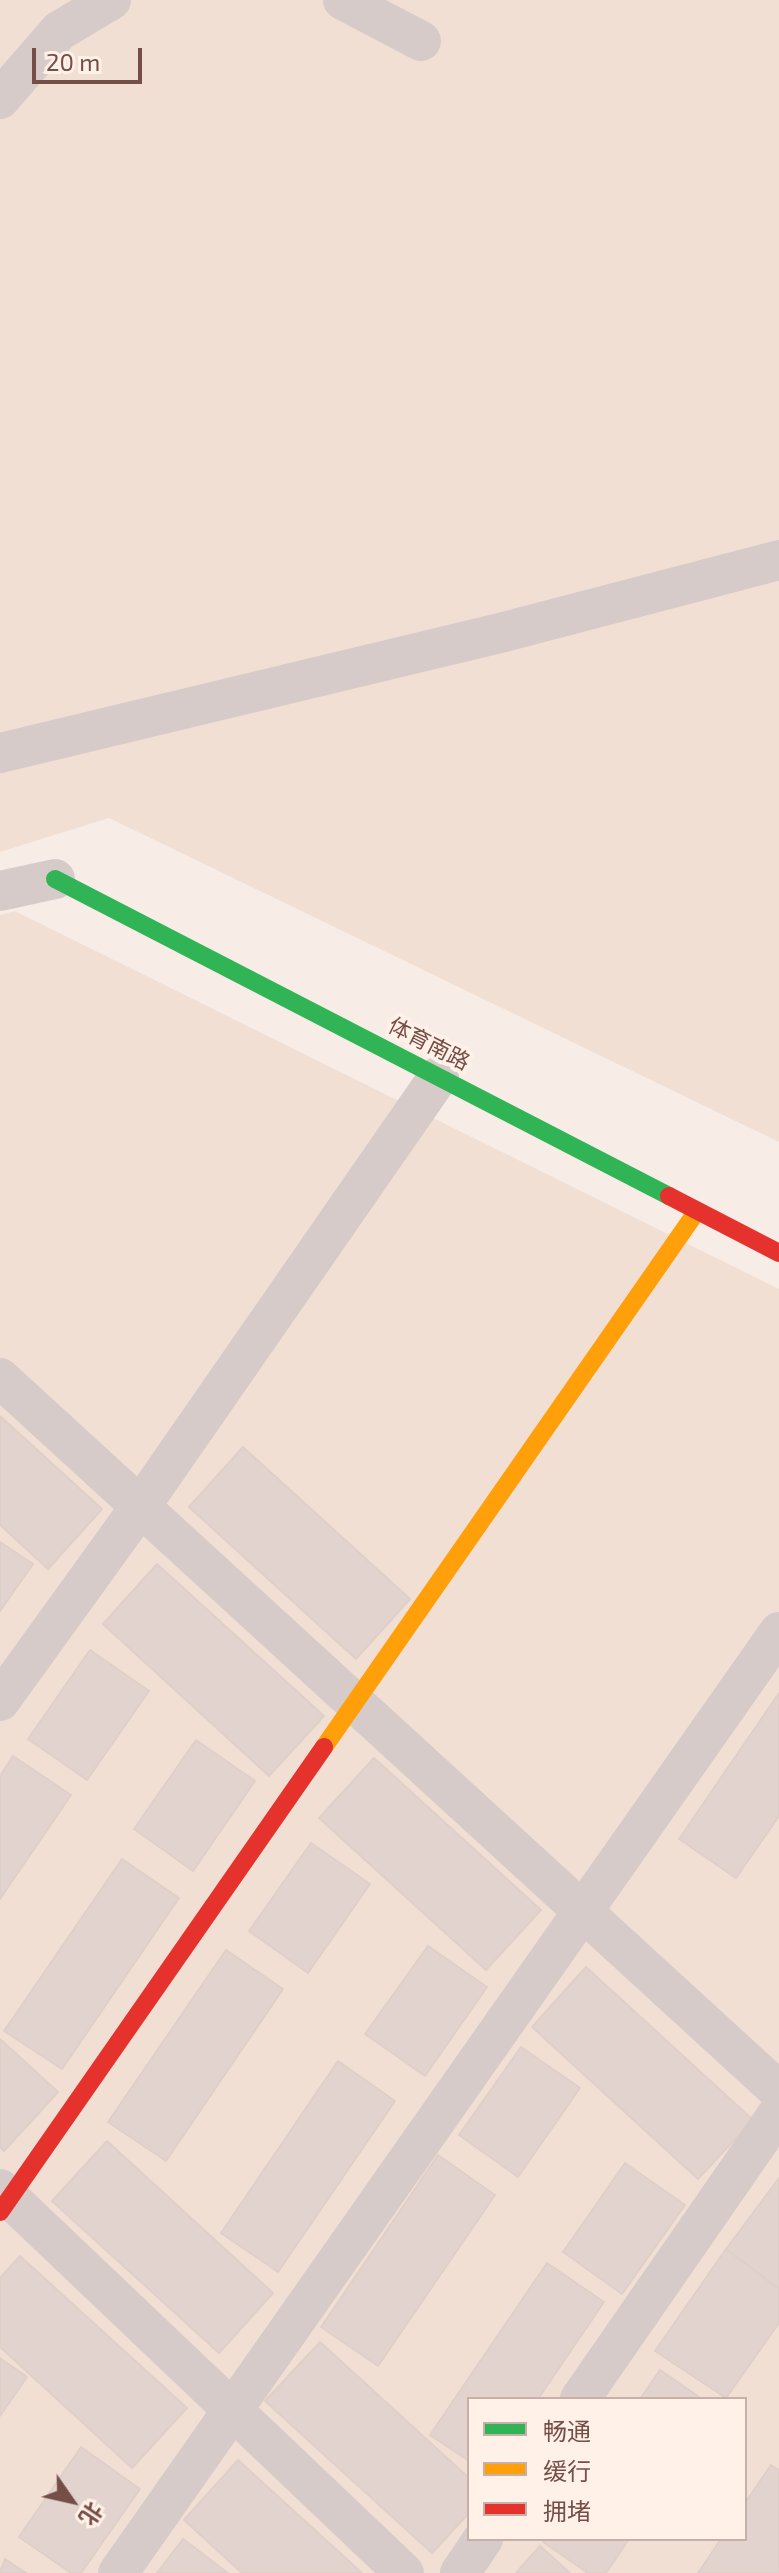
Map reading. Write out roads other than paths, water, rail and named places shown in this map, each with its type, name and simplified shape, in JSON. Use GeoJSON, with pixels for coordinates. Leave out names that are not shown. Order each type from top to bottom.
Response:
{"type":"FeatureCollection","features":[{"type":"Feature","properties":{"kind":"street"},"geometry":{"type":"LineString","coordinates":[[0,99],[59,31],[111,0]]}},
{"type":"Feature","properties":{"kind":"street"},"geometry":{"type":"LineString","coordinates":[[343,0],[421,41]]}},
{"type":"Feature","properties":{"kind":"street"},"geometry":{"type":"LineString","coordinates":[[0,753],[500,633],[779,560]]}},
{"type":"Feature","properties":{"kind":"street"},"geometry":{"type":"LineString","coordinates":[[0,875],[55,870]]}},
{"type":"Feature","properties":{"kind":"street"},"geometry":{"type":"LineString","coordinates":[[0,891],[55,870]]}},
{"type":"Feature","properties":{"kind":"street","name":"体育南路"},"geometry":{"type":"LineString","coordinates":[[55,870],[395,1033]]}},
{"type":"Feature","properties":{"kind":"street","name":"体育南路"},"geometry":{"type":"LineString","coordinates":[[55,870],[443,1064],[697,1211],[779,1253]]}},
{"type":"Feature","properties":{"kind":"street"},"geometry":{"type":"LineString","coordinates":[[0,1701],[140,1507],[443,1064]]}},
{"type":"Feature","properties":{"kind":"street"},"geometry":{"type":"LineString","coordinates":[[404,2573],[232,2409],[3,2199],[697,1211]]}},
{"type":"Feature","properties":{"kind":"street"},"geometry":{"type":"LineString","coordinates":[[0,1378],[779,2091]]}},
{"type":"Feature","properties":{"kind":"street"},"geometry":{"type":"LineString","coordinates":[[118,2573],[779,1632]]}},
{"type":"Feature","properties":{"kind":"street"},"geometry":{"type":"LineString","coordinates":[[581,2397],[779,2112]]}},
{"type":"Feature","properties":{"kind":"street"},"geometry":{"type":"LineString","coordinates":[[460,2573],[482,2541]]}}]}
